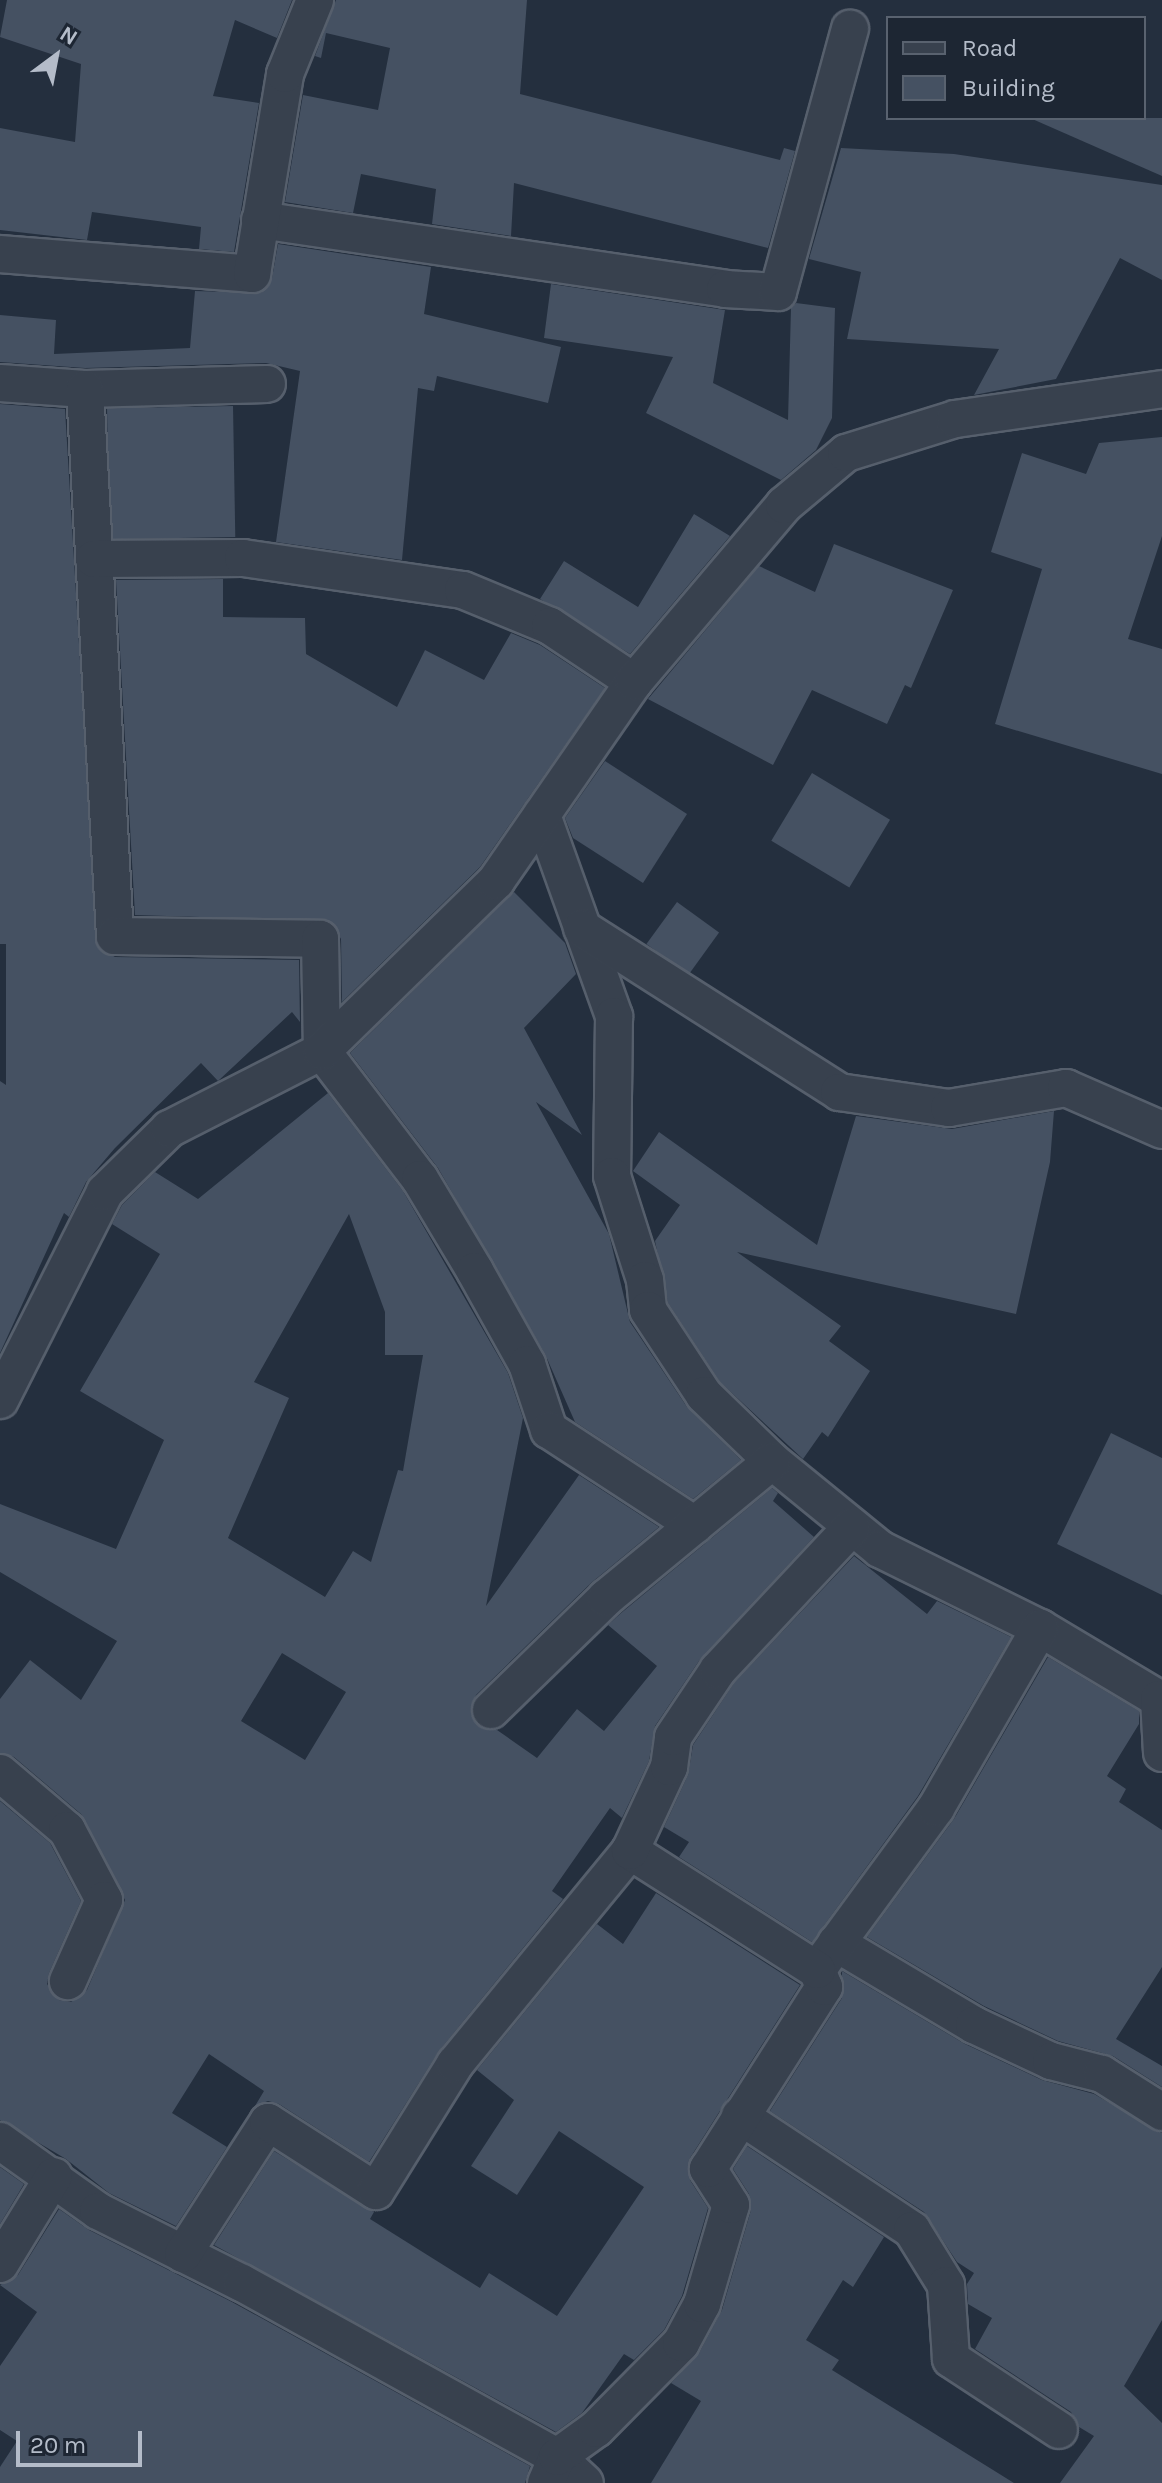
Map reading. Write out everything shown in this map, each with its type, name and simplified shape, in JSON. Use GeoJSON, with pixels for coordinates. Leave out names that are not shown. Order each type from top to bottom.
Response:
{"type":"FeatureCollection","features":[{"type":"Feature","properties":{"kind":"street"},"geometry":{"type":"LineString","coordinates":[[0,254],[252,274],[285,74],[315,0]]}},
{"type":"Feature","properties":{"kind":"street"},"geometry":{"type":"LineString","coordinates":[[260,220],[710,287],[778,292],[850,29]]}},
{"type":"Feature","properties":{"kind":"street"},"geometry":{"type":"LineString","coordinates":[[0,383],[85,389],[267,384]]}},
{"type":"Feature","properties":{"kind":"street"},"geometry":{"type":"LineString","coordinates":[[85,389],[115,936],[320,939],[322,1051],[420,1179],[527,1364],[549,1430],[695,1525]]}},
{"type":"Feature","properties":{"kind":"street"},"geometry":{"type":"LineString","coordinates":[[0,1400],[105,1192],[169,1129],[322,1051],[496,881],[634,682],[784,505],[846,453],[955,419],[1162,389]]}},
{"type":"Feature","properties":{"kind":"street"},"geometry":{"type":"LineString","coordinates":[[94,559],[243,558],[463,590],[550,626],[634,682]]}},
{"type":"Feature","properties":{"kind":"street"},"geometry":{"type":"LineString","coordinates":[[542,815],[614,1016],[612,1176],[645,1280],[648,1310],[704,1395],[772,1461],[880,1549],[1040,1628],[1159,1699],[1162,1753]]}},
{"type":"Feature","properties":{"kind":"street"},"geometry":{"type":"LineString","coordinates":[[582,928],[839,1092],[949,1108],[1066,1088],[1162,1130]]}},
{"type":"Feature","properties":{"kind":"street"},"geometry":{"type":"LineString","coordinates":[[491,1710],[606,1598],[772,1461]]}},
{"type":"Feature","properties":{"kind":"street"},"geometry":{"type":"LineString","coordinates":[[183,2254],[268,2122],[376,2191],[455,2064],[630,1851],[669,1767],[673,1737],[718,1670],[852,1527]]}},
{"type":"Feature","properties":{"kind":"street"},"geometry":{"type":"LineString","coordinates":[[552,2470],[596,2429],[688,2330],[702,2304],[731,2205],[708,2169],[824,1987],[827,1956],[936,1808],[1040,1628]]}},
{"type":"Feature","properties":{"kind":"street"},"geometry":{"type":"LineString","coordinates":[[0,1773],[67,1830],[104,1900],[68,1981]]}},
{"type":"Feature","properties":{"kind":"street"},"geometry":{"type":"LineString","coordinates":[[630,1851],[827,1956],[1051,2061],[1102,2074],[1162,2112]]}},
{"type":"Feature","properties":{"kind":"street"},"geometry":{"type":"LineString","coordinates":[[740,2116],[912,2230],[946,2285],[951,2359],[1059,2430]]}},
{"type":"Feature","properties":{"kind":"street"},"geometry":{"type":"LineString","coordinates":[[0,2141],[54,2176],[98,2211],[183,2254],[552,2470],[585,2483]]}},
{"type":"Feature","properties":{"kind":"street"},"geometry":{"type":"LineString","coordinates":[[0,2264],[54,2176]]}},
{"type":"Feature","properties":{"kind":"building"},"geometry":{"type":"Polygon","coordinates":[[[7,0],[292,0],[277,38],[235,20],[213,96],[259,103],[234,252],[199,249],[201,227],[92,212],[87,240],[0,230],[0,128],[75,142],[81,64],[0,37],[7,0]]]}},
{"type":"Feature","properties":{"kind":"building"},"geometry":{"type":"Polygon","coordinates":[[[336,0],[527,0],[520,94],[780,160],[784,148],[795,151],[768,248],[514,183],[511,236],[432,224],[436,189],[361,174],[353,213],[285,202],[303,95],[378,110],[390,48],[326,33],[321,58],[315,56],[336,0]]]}},
{"type":"Feature","properties":{"kind":"building"},"geometry":{"type":"Polygon","coordinates":[[[1162,118],[1162,176],[1035,120],[1162,118]]]}},
{"type":"Feature","properties":{"kind":"building"},"geometry":{"type":"Polygon","coordinates":[[[841,148],[954,154],[1162,185],[1162,280],[1120,258],[1056,379],[974,395],[999,349],[847,339],[861,272],[809,259],[841,148]]]}},
{"type":"Feature","properties":{"kind":"building"},"geometry":{"type":"Polygon","coordinates":[[[278,244],[431,267],[424,314],[561,347],[548,403],[437,376],[434,391],[418,388],[402,560],[276,542],[300,371],[266,363],[85,368],[0,362],[0,315],[56,320],[54,354],[190,348],[195,291],[261,293],[272,278],[278,244]]]}},
{"type":"Feature","properties":{"kind":"building"},"geometry":{"type":"Polygon","coordinates":[[[551,284],[725,310],[713,383],[788,420],[791,308],[796,303],[835,308],[832,418],[816,450],[781,480],[646,413],[673,357],[544,338],[551,284]]]}},
{"type":"Feature","properties":{"kind":"building"},"geometry":{"type":"Polygon","coordinates":[[[0,404],[65,409],[97,946],[115,957],[299,960],[300,1022],[292,1012],[218,1081],[201,1063],[115,1148],[86,1182],[69,1217],[64,1213],[0,1353],[0,1081],[6,1085],[6,944],[0,944],[0,404]]]}},
{"type":"Feature","properties":{"kind":"building"},"geometry":{"type":"Polygon","coordinates":[[[233,406],[235,537],[109,539],[107,408],[233,406]]]}},
{"type":"Feature","properties":{"kind":"building"},"geometry":{"type":"Polygon","coordinates":[[[1162,437],[1162,536],[1128,639],[1162,649],[1162,774],[995,724],[1042,569],[991,552],[1022,453],[1086,474],[1099,443],[1162,437]]]}},
{"type":"Feature","properties":{"kind":"building"},"geometry":{"type":"Polygon","coordinates":[[[694,514],[730,536],[630,654],[540,599],[564,561],[638,607],[694,514]]]}},
{"type":"Feature","properties":{"kind":"building"},"geometry":{"type":"Polygon","coordinates":[[[834,544],[953,590],[911,688],[905,685],[887,724],[812,690],[773,765],[648,699],[759,566],[815,592],[834,544]]]}},
{"type":"Feature","properties":{"kind":"building"},"geometry":{"type":"Polygon","coordinates":[[[223,579],[223,617],[305,618],[306,654],[397,707],[425,650],[484,680],[511,633],[540,645],[605,688],[480,867],[342,1002],[341,939],[330,921],[135,915],[116,580],[223,579]]]}},
{"type":"Feature","properties":{"kind":"building"},"geometry":{"type":"Polygon","coordinates":[[[605,761],[687,814],[643,883],[573,838],[565,818],[605,761]]]}},
{"type":"Feature","properties":{"kind":"building"},"geometry":{"type":"Polygon","coordinates":[[[812,773],[890,820],[849,888],[771,841],[812,773]]]}},
{"type":"Feature","properties":{"kind":"building"},"geometry":{"type":"Polygon","coordinates":[[[514,892],[565,943],[576,974],[524,1028],[582,1135],[536,1102],[609,1234],[630,1322],[687,1407],[741,1460],[693,1499],[575,1422],[545,1354],[438,1168],[350,1053],[514,892]]]}},
{"type":"Feature","properties":{"kind":"building"},"geometry":{"type":"Polygon","coordinates":[[[677,902],[719,933],[689,975],[646,944],[677,902]]]}},
{"type":"Feature","properties":{"kind":"building"},"geometry":{"type":"Polygon","coordinates":[[[328,1093],[403,1191],[508,1373],[523,1418],[486,1606],[579,1475],[659,1527],[591,1583],[476,1695],[471,1714],[477,1725],[497,1730],[537,1758],[577,1709],[604,1731],[657,1666],[608,1625],[772,1488],[778,1493],[773,1501],[814,1537],[701,1658],[655,1726],[649,1761],[622,1818],[610,1808],[552,1891],[563,1899],[439,2051],[369,2162],[279,2104],[268,2101],[255,2106],[264,2091],[209,2054],[172,2113],[227,2147],[176,2226],[109,2193],[66,2159],[0,2120],[0,1801],[50,1843],[81,1901],[49,1973],[47,1984],[59,2000],[71,2002],[87,1990],[125,1900],[81,1814],[14,1757],[0,1753],[0,1699],[30,1660],[81,1700],[117,1641],[0,1572],[0,1504],[116,1549],[164,1440],[80,1391],[160,1254],[112,1224],[122,1205],[155,1172],[198,1199],[328,1093]],[[349,1214],[254,1382],[289,1398],[228,1538],[325,1597],[353,1551],[371,1562],[398,1470],[403,1471],[423,1355],[385,1355],[385,1312],[349,1214]],[[282,1653],[241,1721],[305,1760],[346,1692],[282,1653]]]}},
{"type":"Feature","properties":{"kind":"building"},"geometry":{"type":"Polygon","coordinates":[[[1054,1111],[1050,1162],[1016,1314],[737,1252],[841,1326],[829,1341],[870,1371],[828,1437],[822,1432],[803,1459],[720,1382],[668,1303],[655,1241],[680,1205],[633,1171],[659,1132],[817,1245],[856,1116],[952,1129],[1054,1111]]]}},
{"type":"Feature","properties":{"kind":"building"},"geometry":{"type":"Polygon","coordinates":[[[1111,1433],[1162,1458],[1162,1595],[1057,1544],[1111,1433]]]}},
{"type":"Feature","properties":{"kind":"building"},"geometry":{"type":"Polygon","coordinates":[[[854,1556],[927,1614],[937,1601],[1011,1637],[918,1796],[812,1942],[679,1857],[689,1842],[664,1827],[688,1775],[693,1745],[734,1683],[854,1556]]]}},
{"type":"Feature","properties":{"kind":"building"},"geometry":{"type":"Polygon","coordinates":[[[1048,1657],[1139,1711],[1139,1724],[1107,1776],[1126,1789],[1119,1802],[1162,1830],[1162,1967],[1116,2039],[1162,2066],[1162,2087],[1113,2056],[1058,2041],[984,2006],[867,1937],[954,1819],[1048,1657]]]}},
{"type":"Feature","properties":{"kind":"building"},"geometry":{"type":"Polygon","coordinates":[[[656,1893],[800,1985],[690,2158],[690,2180],[708,2208],[682,2296],[664,2330],[634,2360],[624,2354],[582,2413],[556,2432],[214,2245],[274,2151],[374,2212],[370,2219],[480,2288],[489,2273],[557,2316],[644,2187],[559,2131],[517,2195],[471,2166],[514,2100],[477,2070],[597,1924],[623,1944],[656,1893]]]}},
{"type":"Feature","properties":{"kind":"building"},"geometry":{"type":"Polygon","coordinates":[[[842,1971],[965,2044],[1042,2080],[1094,2094],[1162,2133],[1162,2320],[1124,2386],[1162,2423],[1162,2483],[1060,2483],[1094,2436],[1079,2427],[1071,2412],[975,2349],[992,2318],[968,2304],[967,2284],[974,2273],[957,2262],[924,2212],[770,2111],[842,1998],[842,1971]]]}},
{"type":"Feature","properties":{"kind":"building"},"geometry":{"type":"Polygon","coordinates":[[[747,2146],[884,2237],[853,2287],[843,2280],[806,2340],[839,2360],[832,2370],[1014,2483],[651,2483],[701,2401],[671,2383],[699,2353],[722,2310],[751,2210],[749,2194],[733,2169],[747,2146]]]}},
{"type":"Feature","properties":{"kind":"building"},"geometry":{"type":"Polygon","coordinates":[[[0,2167],[24,2184],[0,2224],[0,2167]]]}},
{"type":"Feature","properties":{"kind":"building"},"geometry":{"type":"Polygon","coordinates":[[[59,2209],[89,2230],[232,2302],[530,2466],[525,2483],[0,2483],[0,2467],[17,2441],[0,2430],[0,2366],[37,2312],[0,2285],[18,2275],[59,2209]]]}}]}
